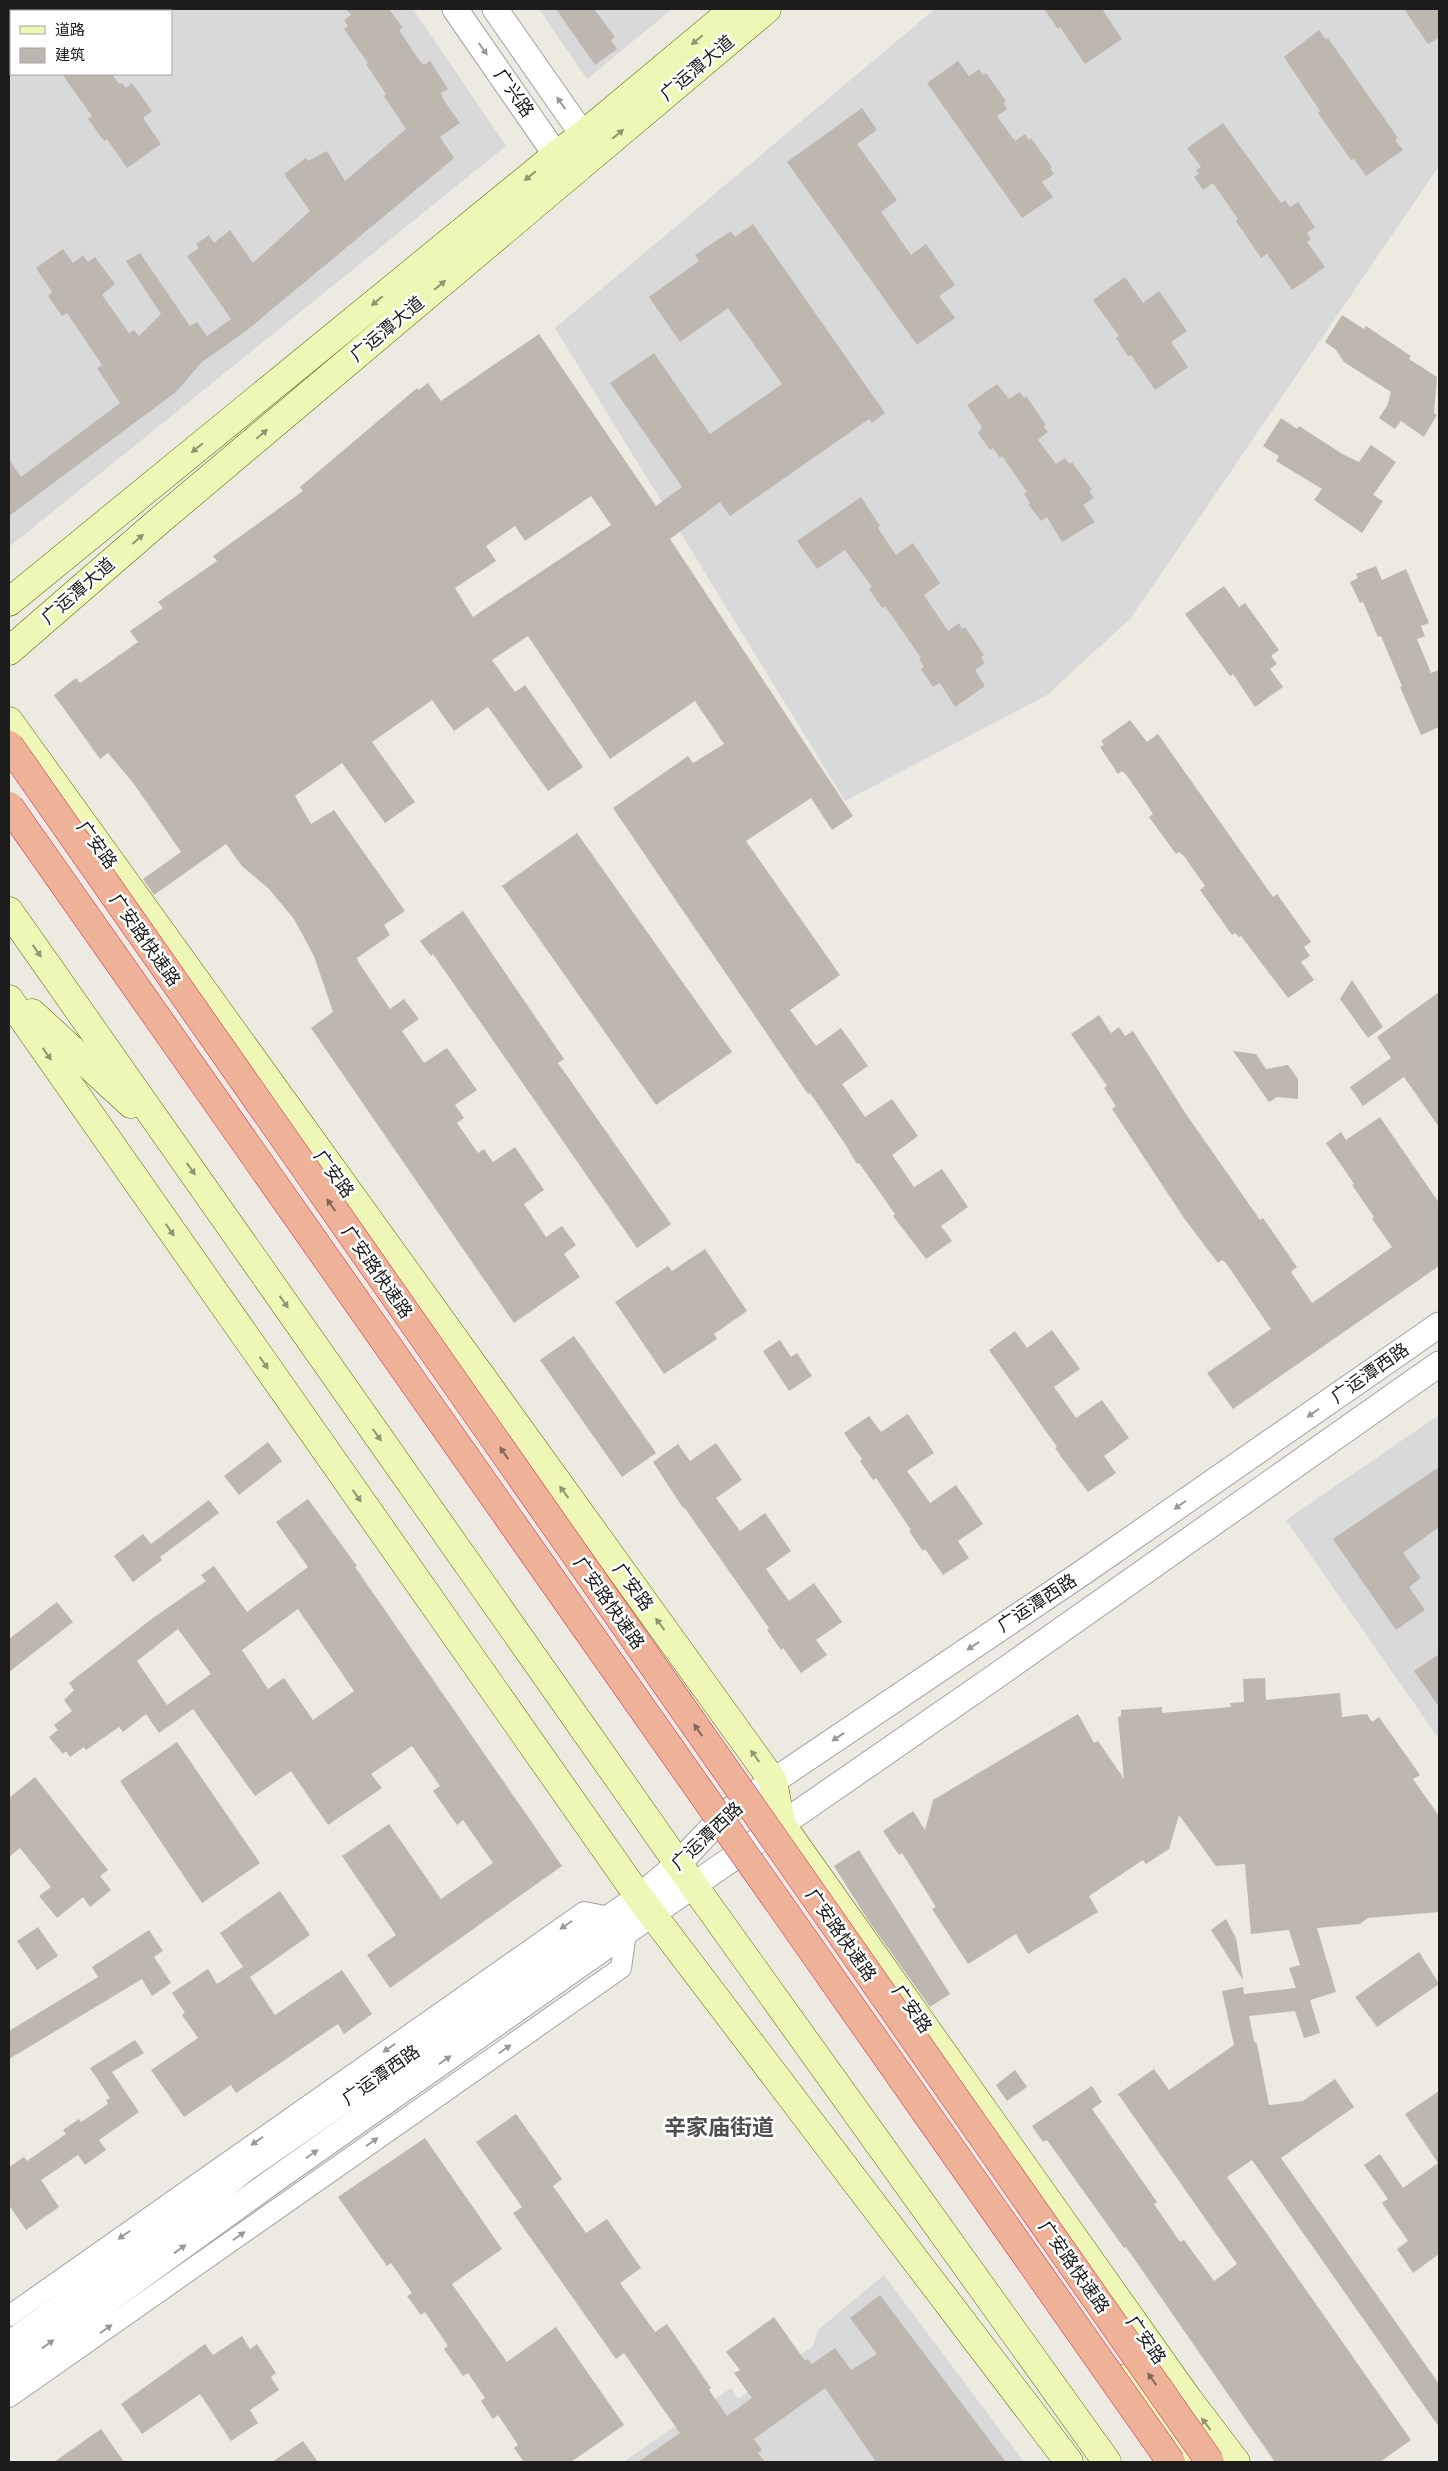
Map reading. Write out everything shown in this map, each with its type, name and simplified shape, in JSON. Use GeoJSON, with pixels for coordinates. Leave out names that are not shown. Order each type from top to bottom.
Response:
{"type":"FeatureCollection","features":[{"type":"Feature","properties":{"kind":"highway","name":"广安路快速路"},"geometry":{"type":"LineString","coordinates":[[9,745],[1210,2462]]}},
{"type":"Feature","properties":{"kind":"highway","name":"广安路快速路"},"geometry":{"type":"LineString","coordinates":[[9,806],[1171,2462]]}},
{"type":"Feature","properties":{"kind":"main road","name":"广运潭大道"},"geometry":{"type":"LineString","coordinates":[[9,602],[556,155],[583,135],[734,9]]}},
{"type":"Feature","properties":{"kind":"main road","name":"广运潭大道"},"geometry":{"type":"LineString","coordinates":[[9,651],[167,515],[767,9]]}},
{"type":"Feature","properties":{"kind":"main road","name":"广安路"},"geometry":{"type":"LineString","coordinates":[[9,721],[773,1781],[781,1824],[1182,2391],[1236,2462]]}},
{"type":"Feature","properties":{"kind":"main road"},"geometry":{"type":"LineString","coordinates":[[9,824],[726,1813],[1136,2392],[1198,2462]]}},
{"type":"Feature","properties":{"kind":"main road"},"geometry":{"type":"LineString","coordinates":[[9,911],[678,1864],[1107,2462]]}},
{"type":"Feature","properties":{"kind":"main road"},"geometry":{"type":"LineString","coordinates":[[9,992],[170,1140]]}},
{"type":"Feature","properties":{"kind":"main road"},"geometry":{"type":"LineString","coordinates":[[9,999],[645,1905],[1069,2462]]}},
{"type":"Feature","properties":{"kind":"street","name":"广兴路"},"geometry":{"type":"LineString","coordinates":[[456,9],[556,155],[563,182]]}},
{"type":"Feature","properties":{"kind":"street","name":"广兴路"},"geometry":{"type":"LineString","coordinates":[[495,9],[583,135]]}},
{"type":"Feature","properties":{"kind":"street"},"geometry":{"type":"LineString","coordinates":[[583,135],[584,163]]}},
{"type":"Feature","properties":{"kind":"street","name":"广运潭西路"},"geometry":{"type":"LineString","coordinates":[[645,1905],[678,1864],[726,1813],[1082,1573],[1439,1325]]}},
{"type":"Feature","properties":{"kind":"street","name":"广运潭西路"},"geometry":{"type":"LineString","coordinates":[[9,2372],[270,2183],[618,1924],[645,1905],[694,1886],[1439,1364]]}},
{"type":"Feature","properties":{"kind":"street"},"geometry":{"type":"LineString","coordinates":[[9,2316],[584,1912],[618,1924],[621,1968],[9,2397]]}},
{"type":"Feature","properties":{"kind":"street","name":"广运潭西路"},"geometry":{"type":"LineString","coordinates":[[9,2344],[178,2223],[246,2168],[618,1924]]}},
{"type":"Feature","properties":{"kind":"shaded area"},"geometry":{"type":"Polygon","coordinates":[[[9,9],[413,9],[506,146],[9,547],[9,9]]]}},
{"type":"Feature","properties":{"kind":"shaded area"},"geometry":{"type":"Polygon","coordinates":[[[539,9],[672,9],[587,79],[539,9]]]}},
{"type":"Feature","properties":{"kind":"shaded area"},"geometry":{"type":"Polygon","coordinates":[[[935,9],[1439,9],[1439,166],[1131,618],[1047,695],[845,801],[555,328],[935,9]]]}},
{"type":"Feature","properties":{"kind":"shaded area"},"geometry":{"type":"Polygon","coordinates":[[[1439,1415],[1439,1739],[1286,1520],[1439,1415]]]}},
{"type":"Feature","properties":{"kind":"shaded area"},"geometry":{"type":"Polygon","coordinates":[[[884,2275],[1024,2462],[623,2462],[731,2388],[738,2399],[812,2347],[819,2329],[884,2275]]]}},
{"type":"Feature","properties":{"kind":"building"},"geometry":{"type":"Polygon","coordinates":[[[346,9],[389,9],[403,28],[399,30],[419,60],[424,65],[430,61],[448,89],[441,93],[443,99],[460,123],[440,137],[454,158],[246,331],[202,362],[176,392],[9,516],[9,460],[21,477],[120,403],[97,368],[102,365],[67,313],[62,316],[48,296],[52,292],[36,268],[63,249],[73,263],[83,255],[88,262],[95,257],[115,284],[102,295],[129,333],[134,330],[139,336],[161,314],[126,261],[140,253],[190,326],[197,322],[207,336],[231,319],[187,256],[199,248],[196,244],[209,235],[214,243],[230,230],[253,263],[310,211],[284,174],[306,158],[308,161],[327,151],[345,181],[406,129],[384,96],[386,94],[366,64],[368,63],[344,29],[348,26],[344,20],[351,15],[346,9]]]}},
{"type":"Feature","properties":{"kind":"building"},"geometry":{"type":"Polygon","coordinates":[[[556,9],[594,9],[615,37],[611,40],[617,49],[595,65],[556,9]]]}},
{"type":"Feature","properties":{"kind":"building"},"geometry":{"type":"Polygon","coordinates":[[[1044,9],[1102,9],[1122,39],[1085,64],[1060,27],[1058,29],[1044,9]]]}},
{"type":"Feature","properties":{"kind":"building"},"geometry":{"type":"Polygon","coordinates":[[[1404,9],[1439,9],[1439,38],[1428,44],[1404,9]]]}},
{"type":"Feature","properties":{"kind":"building"},"geometry":{"type":"Polygon","coordinates":[[[1319,30],[1326,40],[1328,38],[1398,138],[1395,140],[1403,150],[1366,176],[1354,159],[1351,160],[1318,113],[1320,111],[1284,57],[1319,30]]]}},
{"type":"Feature","properties":{"kind":"building"},"geometry":{"type":"Polygon","coordinates":[[[958,61],[969,76],[979,69],[983,75],[986,73],[1006,101],[1003,103],[1007,109],[997,116],[1015,141],[1025,134],[1029,140],[1031,138],[1052,167],[1050,168],[1054,174],[1042,182],[1053,197],[1022,218],[927,83],[958,61]]]}},
{"type":"Feature","properties":{"kind":"building"},"geometry":{"type":"Polygon","coordinates":[[[63,75],[113,75],[119,84],[122,83],[126,88],[132,83],[152,111],[143,118],[161,144],[127,168],[107,139],[104,141],[88,119],[92,116],[63,75]]]}},
{"type":"Feature","properties":{"kind":"building"},"geometry":{"type":"Polygon","coordinates":[[[862,108],[877,130],[857,144],[897,200],[881,212],[911,255],[926,244],[955,285],[939,296],[955,318],[917,345],[787,162],[862,108]]]}},
{"type":"Feature","properties":{"kind":"building"},"geometry":{"type":"Polygon","coordinates":[[[1223,123],[1281,203],[1285,200],[1290,207],[1298,202],[1315,227],[1307,233],[1311,239],[1307,242],[1325,267],[1292,290],[1267,254],[1261,258],[1236,221],[1238,219],[1213,183],[1203,190],[1194,177],[1199,174],[1196,170],[1201,167],[1187,148],[1223,123]]]}},
{"type":"Feature","properties":{"kind":"building"},"geometry":{"type":"Polygon","coordinates":[[[753,224],[885,413],[872,423],[869,419],[730,516],[720,502],[670,539],[853,816],[832,830],[811,798],[746,841],[840,975],[790,1010],[816,1046],[841,1028],[868,1066],[842,1084],[865,1117],[892,1099],[918,1136],[892,1155],[914,1187],[942,1169],[968,1207],[941,1226],[952,1241],[926,1259],[893,1216],[895,1214],[859,1163],[857,1164],[810,1093],[808,1094],[613,808],[688,756],[693,763],[724,744],[695,701],[610,759],[528,636],[492,660],[515,692],[525,685],[583,767],[548,791],[488,707],[454,731],[432,700],[372,742],[415,802],[385,823],[342,763],[295,796],[311,824],[334,810],[405,911],[384,925],[390,935],[357,958],[390,1009],[404,999],[419,1019],[402,1031],[424,1063],[447,1048],[477,1090],[455,1105],[464,1118],[457,1123],[478,1153],[484,1149],[493,1162],[515,1147],[544,1190],[524,1204],[546,1237],[562,1226],[576,1245],[564,1254],[580,1277],[514,1323],[311,1028],[333,1012],[314,956],[294,919],[269,889],[242,866],[226,844],[154,895],[143,879],[181,852],[134,784],[108,753],[100,759],[54,695],[76,678],[80,683],[138,642],[130,631],[163,608],[158,602],[217,561],[213,556],[303,491],[300,487],[417,388],[419,390],[428,383],[441,401],[539,334],[656,506],[682,487],[610,383],[654,353],[710,434],[782,384],[728,308],[680,342],[649,297],[699,261],[695,255],[731,231],[735,237],[753,224]],[[591,496],[525,541],[515,526],[486,546],[496,561],[455,588],[473,617],[611,525],[591,496]]]}},
{"type":"Feature","properties":{"kind":"building"},"geometry":{"type":"Polygon","coordinates":[[[1125,277],[1143,303],[1159,291],[1187,331],[1171,342],[1188,367],[1155,390],[1131,355],[1128,356],[1116,338],[1119,336],[1093,300],[1125,277]]]}},
{"type":"Feature","properties":{"kind":"building"},"geometry":{"type":"Polygon","coordinates":[[[1342,315],[1364,329],[1366,326],[1411,356],[1409,359],[1437,377],[1434,413],[1437,415],[1424,437],[1401,421],[1395,429],[1379,418],[1387,406],[1391,392],[1344,362],[1336,350],[1325,342],[1342,315]]]}},
{"type":"Feature","properties":{"kind":"building"},"geometry":{"type":"Polygon","coordinates":[[[997,384],[1009,399],[1020,392],[1024,398],[1026,396],[1046,425],[1044,427],[1048,432],[1038,440],[1056,464],[1065,458],[1070,464],[1072,462],[1092,490],[1089,491],[1094,498],[1083,505],[1095,522],[1062,542],[1047,517],[1041,521],[1028,504],[1030,503],[1024,494],[1027,492],[1002,456],[1000,458],[993,448],[990,450],[978,433],[982,427],[967,405],[997,384]]]}},
{"type":"Feature","properties":{"kind":"building"},"geometry":{"type":"Polygon","coordinates":[[[1281,418],[1297,429],[1299,426],[1344,455],[1359,462],[1371,445],[1396,462],[1373,495],[1383,501],[1362,533],[1314,500],[1322,489],[1276,461],[1279,456],[1263,446],[1281,418]]]}},
{"type":"Feature","properties":{"kind":"building"},"geometry":{"type":"Polygon","coordinates":[[[861,497],[896,555],[913,543],[940,583],[924,595],[948,631],[959,623],[962,629],[965,627],[984,655],[981,657],[985,663],[975,670],[985,686],[955,707],[940,683],[933,687],[921,669],[924,667],[919,659],[921,658],[885,606],[882,608],[869,589],[872,587],[845,550],[817,569],[797,541],[861,497]]]}},
{"type":"Feature","properties":{"kind":"building"},"geometry":{"type":"Polygon","coordinates":[[[1376,566],[1382,580],[1406,569],[1429,623],[1421,626],[1425,636],[1417,639],[1431,673],[1439,670],[1439,727],[1421,735],[1381,636],[1378,637],[1363,602],[1360,603],[1350,582],[1358,578],[1356,574],[1376,566]]]}},
{"type":"Feature","properties":{"kind":"building"},"geometry":{"type":"Polygon","coordinates":[[[1224,586],[1239,607],[1245,603],[1279,650],[1271,656],[1277,664],[1270,669],[1283,687],[1255,707],[1233,674],[1230,676],[1185,614],[1224,586]]]}},
{"type":"Feature","properties":{"kind":"building"},"geometry":{"type":"Polygon","coordinates":[[[1130,720],[1147,742],[1158,734],[1273,897],[1277,894],[1311,942],[1304,947],[1310,956],[1301,962],[1314,980],[1288,998],[1241,936],[1239,937],[1235,933],[1232,935],[1200,890],[1205,886],[1184,856],[1179,852],[1176,854],[1149,817],[1153,814],[1127,776],[1122,771],[1118,774],[1100,747],[1104,745],[1101,741],[1130,720]]]}},
{"type":"Feature","properties":{"kind":"building"},"geometry":{"type":"Polygon","coordinates":[[[577,833],[732,1052],[656,1105],[502,886],[577,833]]]}},
{"type":"Feature","properties":{"kind":"building"},"geometry":{"type":"Polygon","coordinates":[[[463,911],[564,1059],[558,1063],[671,1224],[637,1248],[433,954],[431,956],[420,941],[463,911]]]}},
{"type":"Feature","properties":{"kind":"building"},"geometry":{"type":"Polygon","coordinates":[[[1352,980],[1383,1027],[1368,1038],[1340,999],[1352,980]]]}},
{"type":"Feature","properties":{"kind":"building"},"geometry":{"type":"Polygon","coordinates":[[[1439,992],[1439,1127],[1404,1077],[1363,1106],[1350,1087],[1391,1058],[1377,1037],[1439,992]]]}},
{"type":"Feature","properties":{"kind":"building"},"geometry":{"type":"Polygon","coordinates":[[[1099,1015],[1111,1033],[1119,1027],[1125,1036],[1133,1031],[1186,1114],[1260,1220],[1263,1218],[1297,1267],[1291,1272],[1312,1303],[1392,1247],[1372,1219],[1374,1217],[1326,1143],[1341,1132],[1346,1140],[1380,1117],[1439,1203],[1439,1266],[1233,1409],[1207,1373],[1271,1329],[1226,1263],[1222,1260],[1218,1263],[1184,1218],[1112,1109],[1116,1106],[1104,1088],[1107,1086],[1071,1034],[1099,1015]]]}},
{"type":"Feature","properties":{"kind":"building"},"geometry":{"type":"Polygon","coordinates":[[[1233,1051],[1256,1054],[1266,1069],[1288,1065],[1298,1079],[1298,1099],[1277,1097],[1269,1102],[1233,1051]]]}},
{"type":"Feature","properties":{"kind":"building"},"geometry":{"type":"Polygon","coordinates":[[[705,1249],[747,1311],[714,1334],[717,1339],[664,1374],[615,1302],[668,1266],[672,1271],[705,1249]]]}},
{"type":"Feature","properties":{"kind":"building"},"geometry":{"type":"Polygon","coordinates":[[[1052,1330],[1080,1369],[1054,1387],[1076,1418],[1102,1400],[1129,1438],[1104,1456],[1116,1473],[1088,1492],[1055,1448],[1057,1447],[989,1350],[1015,1331],[1027,1348],[1052,1330]]]}},
{"type":"Feature","properties":{"kind":"building"},"geometry":{"type":"Polygon","coordinates":[[[574,1336],[656,1453],[622,1477],[540,1360],[574,1336]]]}},
{"type":"Feature","properties":{"kind":"building"},"geometry":{"type":"Polygon","coordinates":[[[780,1340],[791,1357],[797,1353],[812,1376],[789,1391],[763,1351],[780,1340]]]}},
{"type":"Feature","properties":{"kind":"building"},"geometry":{"type":"Polygon","coordinates":[[[908,1414],[934,1453],[907,1471],[930,1503],[956,1485],[983,1524],[958,1541],[969,1558],[943,1575],[925,1549],[923,1551],[909,1531],[911,1530],[876,1478],[873,1480],[860,1461],[862,1459],[844,1433],[869,1416],[881,1432],[908,1414]]]}},
{"type":"Feature","properties":{"kind":"building"},"geometry":{"type":"Polygon","coordinates":[[[268,1442],[282,1461],[239,1495],[224,1476],[268,1442]]]}},
{"type":"Feature","properties":{"kind":"building"},"geometry":{"type":"Polygon","coordinates":[[[716,1443],[742,1480],[716,1498],[740,1531],[765,1513],[791,1551],[766,1569],[789,1601],[814,1583],[842,1622],[816,1640],[827,1655],[801,1673],[783,1648],[781,1650],[767,1630],[769,1628],[683,1508],[653,1462],[678,1444],[690,1461],[716,1443]]]}},
{"type":"Feature","properties":{"kind":"building"},"geometry":{"type":"Polygon","coordinates":[[[1439,1467],[1439,1527],[1403,1553],[1421,1578],[1409,1587],[1425,1610],[1396,1630],[1333,1539],[1439,1467]]]}},
{"type":"Feature","properties":{"kind":"building"},"geometry":{"type":"Polygon","coordinates":[[[308,1499],[357,1566],[355,1567],[562,1866],[390,1988],[367,1955],[396,1935],[342,1856],[389,1824],[441,1899],[493,1863],[463,1820],[457,1825],[433,1791],[440,1786],[412,1746],[371,1774],[382,1788],[328,1825],[291,1771],[255,1796],[193,1709],[159,1733],[146,1714],[123,1732],[119,1727],[86,1750],[84,1747],[70,1757],[66,1751],[63,1754],[49,1737],[58,1730],[54,1725],[72,1711],[64,1700],[74,1690],[69,1683],[153,1618],[206,1581],[201,1575],[214,1566],[247,1612],[308,1567],[276,1522],[308,1499]],[[298,1609],[242,1650],[268,1689],[284,1678],[313,1720],[354,1691],[298,1609]],[[178,1629],[137,1661],[167,1705],[211,1674],[178,1629]]]}},
{"type":"Feature","properties":{"kind":"building"},"geometry":{"type":"Polygon","coordinates":[[[209,1500],[219,1513],[160,1557],[162,1560],[133,1582],[114,1556],[143,1534],[151,1544],[209,1500]]]}},
{"type":"Feature","properties":{"kind":"building"},"geometry":{"type":"Polygon","coordinates":[[[57,1602],[73,1622],[9,1672],[9,1639],[57,1602]]]}},
{"type":"Feature","properties":{"kind":"building"},"geometry":{"type":"Polygon","coordinates":[[[1439,1654],[1439,1707],[1414,1671],[1439,1654]]]}},
{"type":"Feature","properties":{"kind":"building"},"geometry":{"type":"Polygon","coordinates":[[[1265,1678],[1266,1700],[1340,1693],[1342,1717],[1367,1714],[1372,1722],[1379,1717],[1420,1775],[1413,1779],[1439,1816],[1439,1912],[1368,1918],[1360,1924],[1317,1928],[1336,1992],[1310,2000],[1320,2033],[1304,2038],[1295,2011],[1249,2016],[1254,2041],[1257,2044],[1269,2105],[1303,2101],[1335,2079],[1354,2107],[1281,2158],[1439,2384],[1439,2427],[1252,2160],[1227,2177],[1411,2440],[1380,2462],[1275,2462],[1126,2247],[1124,2248],[1047,2140],[1043,2142],[1032,2126],[1092,2086],[1102,2102],[1092,2109],[1157,2202],[1154,2204],[1180,2242],[1184,2240],[1214,2281],[1237,2264],[1118,2094],[1154,2069],[1169,2090],[1234,2045],[1222,1991],[1243,1987],[1244,1994],[1296,1988],[1289,1968],[1300,1965],[1289,1930],[1251,1934],[1245,1864],[1216,1866],[1179,1815],[1169,1849],[1146,1864],[1143,1860],[1089,1896],[1098,1912],[1028,1954],[1016,1934],[968,1964],[932,1909],[936,1907],[902,1853],[899,1855],[883,1831],[913,1811],[925,1830],[933,1800],[1078,1714],[1094,1743],[1098,1741],[1124,1779],[1118,1717],[1121,1716],[1121,1710],[1162,1707],[1162,1713],[1231,1707],[1230,1703],[1244,1702],[1243,1679],[1265,1678]]]}},
{"type":"Feature","properties":{"kind":"building"},"geometry":{"type":"Polygon","coordinates":[[[177,1742],[260,1863],[202,1903],[120,1781],[177,1742]]]}},
{"type":"Feature","properties":{"kind":"building"},"geometry":{"type":"Polygon","coordinates":[[[35,1777],[108,1870],[100,1876],[111,1890],[90,1907],[83,1897],[57,1918],[39,1896],[51,1887],[20,1848],[9,1857],[9,1798],[35,1777]]]}},
{"type":"Feature","properties":{"kind":"building"},"geometry":{"type":"Polygon","coordinates":[[[859,1850],[950,1994],[930,2007],[868,1920],[834,1866],[859,1850]]]}},
{"type":"Feature","properties":{"kind":"building"},"geometry":{"type":"Polygon","coordinates":[[[280,1891],[310,1935],[250,1977],[244,1968],[275,2015],[342,1970],[372,2014],[344,2034],[338,2024],[236,2093],[231,2085],[184,2117],[151,2070],[198,2038],[182,2015],[185,2013],[172,1993],[208,1969],[217,1984],[243,1967],[220,1933],[280,1891]]]}},
{"type":"Feature","properties":{"kind":"building"},"geometry":{"type":"Polygon","coordinates":[[[1226,1919],[1236,1938],[1243,1980],[1211,1930],[1226,1919]]]}},
{"type":"Feature","properties":{"kind":"building"},"geometry":{"type":"Polygon","coordinates":[[[38,1927],[58,1956],[37,1970],[17,1941],[38,1927]]]}},
{"type":"Feature","properties":{"kind":"building"},"geometry":{"type":"Polygon","coordinates":[[[149,1930],[163,1951],[154,1957],[171,1983],[152,1996],[142,1979],[9,2059],[9,2031],[98,1977],[92,1967],[149,1930]]]}},
{"type":"Feature","properties":{"kind":"building"},"geometry":{"type":"Polygon","coordinates":[[[1419,1952],[1439,1984],[1377,2027],[1355,1997],[1419,1952]]]}},
{"type":"Feature","properties":{"kind":"building"},"geometry":{"type":"Polygon","coordinates":[[[135,2040],[144,2053],[112,2072],[139,2112],[99,2140],[106,2150],[85,2165],[78,2155],[41,2180],[59,2207],[26,2230],[9,2205],[9,2167],[24,2157],[27,2161],[66,2134],[63,2130],[79,2119],[81,2122],[108,2104],[106,2100],[110,2098],[90,2068],[135,2040]]]}},
{"type":"Feature","properties":{"kind":"building"},"geometry":{"type":"Polygon","coordinates":[[[1015,2070],[1027,2087],[1007,2101],[996,2085],[1015,2070]]]}},
{"type":"Feature","properties":{"kind":"building"},"geometry":{"type":"Polygon","coordinates":[[[1439,2091],[1439,2254],[1413,2273],[1397,2249],[1408,2241],[1382,2203],[1388,2199],[1364,2165],[1380,2154],[1403,2188],[1438,2163],[1405,2114],[1439,2091]]]}},
{"type":"Feature","properties":{"kind":"building"},"geometry":{"type":"Polygon","coordinates":[[[516,2114],[562,2179],[553,2186],[586,2233],[607,2219],[641,2268],[620,2283],[655,2332],[667,2324],[711,2388],[709,2390],[727,2416],[752,2398],[734,2373],[740,2370],[726,2352],[774,2317],[805,2361],[808,2359],[812,2364],[835,2348],[851,2370],[877,2354],[850,2318],[880,2295],[1006,2462],[876,2462],[825,2388],[754,2439],[762,2450],[758,2453],[765,2462],[638,2462],[680,2433],[624,2353],[616,2359],[513,2213],[522,2207],[476,2142],[516,2114]]]}},
{"type":"Feature","properties":{"kind":"building"},"geometry":{"type":"Polygon","coordinates":[[[425,2138],[502,2249],[452,2284],[507,2362],[556,2327],[624,2425],[571,2462],[524,2462],[514,2448],[518,2445],[498,2415],[493,2419],[481,2401],[485,2398],[468,2373],[463,2376],[444,2349],[448,2346],[425,2312],[421,2315],[407,2296],[412,2293],[391,2263],[387,2266],[338,2197],[425,2138]]]}},
{"type":"Feature","properties":{"kind":"building"},"geometry":{"type":"Polygon","coordinates":[[[242,2336],[250,2349],[257,2344],[276,2373],[271,2377],[279,2390],[250,2410],[258,2423],[231,2441],[200,2394],[142,2434],[121,2404],[205,2344],[213,2355],[242,2336]]]}},
{"type":"Feature","properties":{"kind":"building"},"geometry":{"type":"Polygon","coordinates":[[[101,2429],[124,2462],[54,2462],[101,2429]]]}},
{"type":"Feature","properties":{"kind":"building"},"geometry":{"type":"Polygon","coordinates":[[[303,2441],[318,2462],[272,2462],[303,2441]]]}},
{"type":"Feature","properties":{"kind":"district","name":"辛家庙街道"},"geometry":{"type":"Point","coordinates":[719,2127]}}]}
